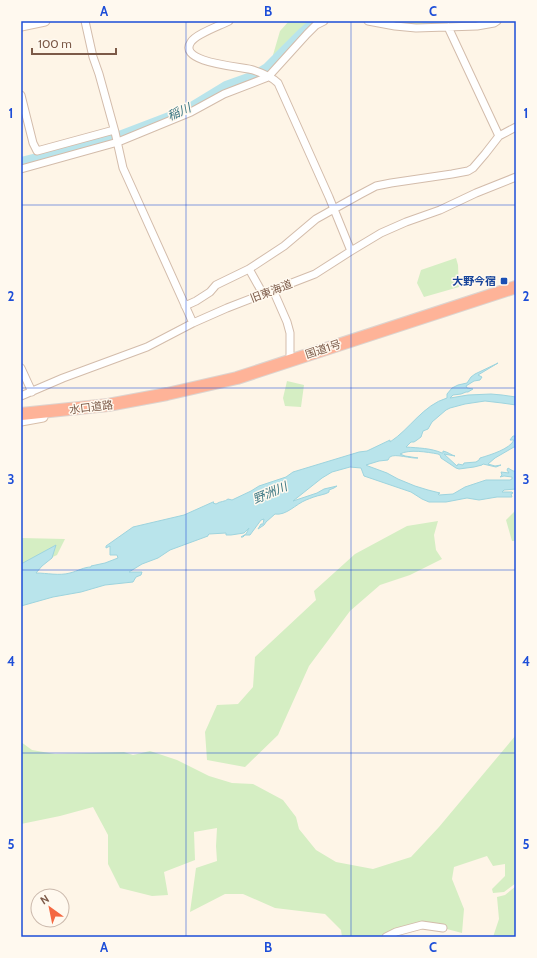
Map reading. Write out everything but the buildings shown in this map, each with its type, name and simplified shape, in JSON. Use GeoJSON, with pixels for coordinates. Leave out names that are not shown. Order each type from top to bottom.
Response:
{"type":"FeatureCollection","features":[{"type":"Feature","properties":{"kind":"highway","name":"国道1号"},"geometry":{"type":"LineString","coordinates":[[127,401],[167,394],[236,378],[516,286]]}},
{"type":"Feature","properties":{"kind":"highway","name":"水口道路"},"geometry":{"type":"LineString","coordinates":[[23,412],[74,409],[127,401]]}},
{"type":"Feature","properties":{"kind":"highway","name":"水口道路"},"geometry":{"type":"LineString","coordinates":[[23,412],[127,401]]}},
{"type":"Feature","properties":{"kind":"street"},"geometry":{"type":"LineString","coordinates":[[21,26],[45,21]]}},
{"type":"Feature","properties":{"kind":"street"},"geometry":{"type":"LineString","coordinates":[[85,21],[93,58],[99,74],[116,136],[123,168],[193,323]]}},
{"type":"Feature","properties":{"kind":"street"},"geometry":{"type":"LineString","coordinates":[[229,21],[198,36],[191,42],[189,47],[190,52],[195,56],[210,62],[254,70],[278,83],[334,208],[351,251]]}},
{"type":"Feature","properties":{"kind":"street"},"geometry":{"type":"LineString","coordinates":[[21,169],[191,112],[224,94],[266,76],[316,25],[324,21]]}},
{"type":"Feature","properties":{"kind":"street"},"geometry":{"type":"LineString","coordinates":[[368,21],[416,28],[477,26],[494,23],[497,21]]}},
{"type":"Feature","properties":{"kind":"street"},"geometry":{"type":"LineString","coordinates":[[448,27],[499,136]]}},
{"type":"Feature","properties":{"kind":"street"},"geometry":{"type":"LineString","coordinates":[[21,95],[36,151],[116,136]]}},
{"type":"Feature","properties":{"kind":"street"},"geometry":{"type":"LineString","coordinates":[[185,306],[196,302],[210,292],[216,285],[249,269],[284,246],[316,219],[376,186],[391,182],[468,171],[473,168],[499,136],[516,127]]}},
{"type":"Feature","properties":{"kind":"street","name":"旧東海道"},"geometry":{"type":"LineString","coordinates":[[21,396],[63,378],[147,347],[193,323],[315,274],[381,233],[440,210],[476,192],[516,177]]}},
{"type":"Feature","properties":{"kind":"street"},"geometry":{"type":"LineString","coordinates":[[249,269],[263,294]]}},
{"type":"Feature","properties":{"kind":"street"},"geometry":{"type":"LineString","coordinates":[[273,290],[287,322],[290,333],[290,360]]}},
{"type":"Feature","properties":{"kind":"street"},"geometry":{"type":"LineString","coordinates":[[21,368],[32,392]]}},
{"type":"Feature","properties":{"kind":"street"},"geometry":{"type":"LineString","coordinates":[[386,937],[396,932],[422,925],[443,928]]}},
{"type":"Feature","properties":{"kind":"green space"},"geometry":{"type":"Polygon","coordinates":[[[289,21],[319,21],[276,56],[273,55],[280,31],[289,21]]]}},
{"type":"Feature","properties":{"kind":"green space"},"geometry":{"type":"Polygon","coordinates":[[[383,21],[472,21],[431,26],[383,21]]]}},
{"type":"Feature","properties":{"kind":"green space"},"geometry":{"type":"Polygon","coordinates":[[[456,258],[458,265],[459,287],[424,297],[417,283],[421,270],[456,258]]]}},
{"type":"Feature","properties":{"kind":"green space"},"geometry":{"type":"Polygon","coordinates":[[[287,381],[304,385],[301,407],[285,406],[283,398],[287,381]]]}},
{"type":"Feature","properties":{"kind":"green space"},"geometry":{"type":"Polygon","coordinates":[[[516,510],[516,541],[512,541],[506,520],[516,510]]]}},
{"type":"Feature","properties":{"kind":"green space"},"geometry":{"type":"Polygon","coordinates":[[[438,521],[434,535],[436,550],[442,559],[410,575],[380,585],[350,611],[309,666],[278,735],[245,767],[207,760],[205,732],[217,705],[238,704],[253,687],[255,657],[316,600],[314,591],[355,554],[407,526],[438,521]]]}},
{"type":"Feature","properties":{"kind":"green space"},"geometry":{"type":"Polygon","coordinates":[[[21,538],[65,539],[57,555],[21,572],[21,538]]]}},
{"type":"Feature","properties":{"kind":"green space"},"geometry":{"type":"Polygon","coordinates":[[[516,735],[516,883],[504,892],[493,893],[492,889],[505,876],[505,864],[493,866],[487,856],[454,867],[452,879],[464,909],[462,933],[424,923],[400,928],[378,937],[342,937],[341,930],[325,914],[275,908],[243,894],[225,894],[190,912],[196,868],[217,861],[217,828],[194,832],[195,860],[164,872],[168,895],[152,896],[120,888],[108,864],[108,835],[93,807],[21,824],[21,742],[32,750],[55,754],[124,752],[133,755],[150,751],[177,760],[209,776],[232,783],[253,784],[283,800],[296,817],[299,829],[316,850],[336,862],[373,869],[411,857],[439,827],[516,735]]]}},
{"type":"Feature","properties":{"kind":"green space"},"geometry":{"type":"Polygon","coordinates":[[[516,886],[516,937],[493,937],[499,919],[497,897],[505,895],[516,886]]]}},
{"type":"Feature","properties":{"kind":"water","name":"野洲川"},"geometry":{"type":"Polygon","coordinates":[[[498,363],[478,375],[482,377],[480,380],[474,381],[466,386],[467,388],[473,389],[468,392],[453,395],[450,398],[468,395],[502,395],[516,397],[516,405],[485,401],[450,408],[432,422],[428,429],[423,431],[421,437],[414,442],[411,442],[406,447],[429,449],[442,453],[443,451],[446,452],[455,456],[444,454],[457,466],[458,464],[463,465],[464,463],[476,462],[480,458],[504,449],[512,443],[514,440],[510,440],[513,436],[516,436],[516,447],[495,458],[488,464],[495,466],[501,465],[496,467],[483,464],[459,469],[441,458],[438,454],[413,451],[400,454],[418,458],[392,456],[389,457],[388,460],[366,465],[415,486],[440,493],[438,494],[439,495],[453,494],[465,487],[486,480],[510,480],[512,477],[500,477],[502,475],[501,472],[509,473],[507,470],[508,468],[516,471],[516,489],[504,490],[502,492],[512,492],[512,497],[497,497],[479,500],[467,498],[446,502],[429,502],[411,492],[364,476],[361,468],[350,467],[332,472],[293,501],[317,493],[324,489],[337,486],[329,490],[329,492],[306,500],[287,512],[275,514],[258,529],[261,524],[263,524],[264,519],[261,520],[250,535],[241,537],[246,534],[249,528],[244,533],[231,535],[226,535],[226,533],[209,534],[208,536],[170,550],[158,558],[142,564],[129,572],[142,572],[141,575],[136,577],[133,582],[105,585],[21,606],[21,564],[56,545],[52,558],[36,573],[66,574],[118,558],[117,555],[110,555],[110,546],[106,548],[106,546],[133,527],[184,515],[213,502],[216,504],[228,499],[232,500],[259,486],[286,477],[293,472],[359,452],[367,451],[390,440],[390,442],[431,406],[438,401],[447,398],[447,394],[452,388],[467,383],[475,374],[498,363]]]}},
{"type":"Feature","properties":{"kind":"waterway","name":"稲川"},"geometry":{"type":"LineString","coordinates":[[21,162],[109,140],[185,111],[226,86],[254,76],[267,68],[316,21]]}},
{"type":"Feature","properties":{"kind":"waterway","name":"稲川"},"geometry":{"type":"LineString","coordinates":[[427,21],[481,21]]}},
{"type":"Feature","properties":{"kind":"place","name":"大野今宿"},"geometry":{"type":"Point","coordinates":[504,281]}}]}
